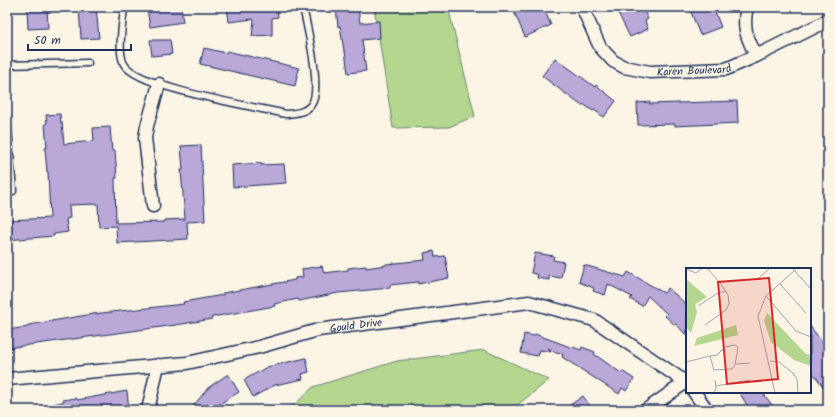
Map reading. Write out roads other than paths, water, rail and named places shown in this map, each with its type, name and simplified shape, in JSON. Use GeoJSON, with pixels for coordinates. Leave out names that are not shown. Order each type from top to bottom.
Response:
{"type":"FeatureCollection","features":[{"type":"Feature","properties":{"kind":"street","name":"Karen Boulevard"},"geometry":{"type":"LineString","coordinates":[[582,7],[600,47],[613,61],[624,67],[650,72],[726,69],[756,56],[823,23],[828,19]]}},
{"type":"Feature","properties":{"kind":"street"},"geometry":{"type":"LineString","coordinates":[[747,7],[744,19],[745,34],[756,56]]}},
{"type":"Feature","properties":{"kind":"street"},"geometry":{"type":"LineString","coordinates":[[153,206],[145,138],[147,126],[160,84]]}},
{"type":"Feature","properties":{"kind":"street","name":"Gould Drive"},"geometry":{"type":"LineString","coordinates":[[7,379],[187,363],[258,347],[318,330],[529,302],[594,320],[686,381]]}},
{"type":"Feature","properties":{"kind":"street"},"geometry":{"type":"LineString","coordinates":[[148,410],[158,365]]}},
{"type":"Feature","properties":{"kind":"street"},"geometry":{"type":"LineString","coordinates":[[646,410],[686,383]]}},
{"type":"Feature","properties":{"kind":"street"},"geometry":{"type":"LineString","coordinates":[[695,393],[707,410]]}},
{"type":"Feature","properties":{"kind":"lane"},"geometry":{"type":"LineString","coordinates":[[124,7],[121,53],[124,64],[130,71],[145,80],[201,96],[286,114],[304,111],[315,99],[315,75],[303,7]]}},
{"type":"Feature","properties":{"kind":"lane"},"geometry":{"type":"LineString","coordinates":[[7,65],[88,63]]}},
{"type":"Feature","properties":{"kind":"lane"},"geometry":{"type":"LineString","coordinates":[[7,115],[13,191]]}}]}
